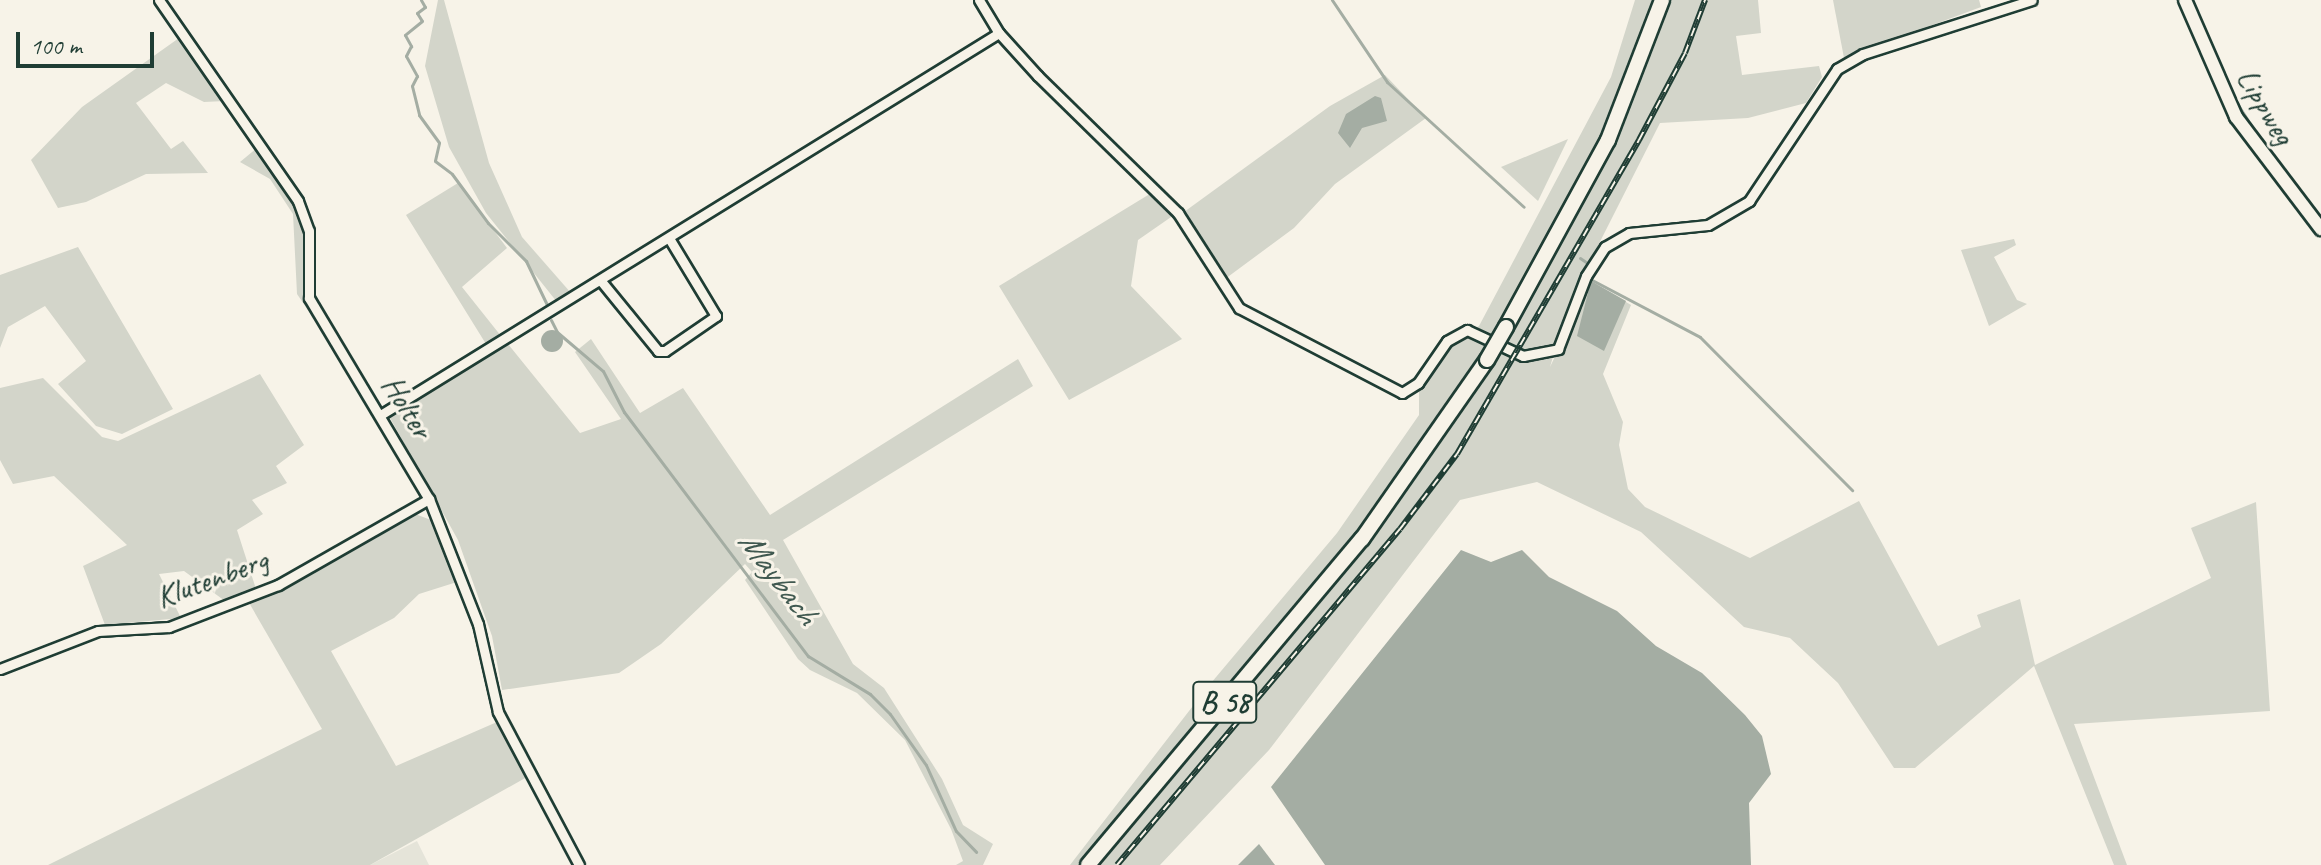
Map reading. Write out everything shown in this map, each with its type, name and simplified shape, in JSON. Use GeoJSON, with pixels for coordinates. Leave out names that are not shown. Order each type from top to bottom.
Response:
{"type":"FeatureCollection","features":[{"type":"Feature","properties":{"kind":"main road","name":"B 58"},"geometry":{"type":"LineString","coordinates":[[1088,865],[1371,527],[1487,360],[1608,140],[1662,0]]}},
{"type":"Feature","properties":{"kind":"street","name":"Holter"},"geometry":{"type":"LineString","coordinates":[[159,0],[298,201],[309,231],[309,298],[382,414],[429,499],[478,624],[498,712],[579,865]]}},
{"type":"Feature","properties":{"kind":"street"},"geometry":{"type":"LineString","coordinates":[[979,0],[999,33],[1178,213],[1239,308],[1402,393],[1418,383],[1447,341],[1467,330],[1523,356],[1558,349],[1586,276],[1605,247],[1629,233],[1699,228],[1749,201],[1837,69],[1863,54],[2032,0]]}},
{"type":"Feature","properties":{"kind":"street","name":"Lippweg"},"geometry":{"type":"LineString","coordinates":[[2185,0],[2236,117],[2321,229]]}},
{"type":"Feature","properties":{"kind":"street"},"geometry":{"type":"LineString","coordinates":[[382,414],[999,33]]}},
{"type":"Feature","properties":{"kind":"street"},"geometry":{"type":"LineString","coordinates":[[601,281],[658,351],[665,351],[716,316],[669,238]]}},
{"type":"Feature","properties":{"kind":"street","name":"Klutenberg"},"geometry":{"type":"LineString","coordinates":[[0,669],[98,631],[169,627],[278,585],[429,499]]}},
{"type":"Feature","properties":{"kind":"shaded area"},"geometry":{"type":"Polygon","coordinates":[[[438,0],[444,0],[489,163],[522,237],[571,293],[557,302],[486,213],[449,147],[425,66],[438,0]]]}},
{"type":"Feature","properties":{"kind":"shaded area"},"geometry":{"type":"Polygon","coordinates":[[[1635,0],[1758,0],[1761,33],[1736,36],[1742,75],[1819,66],[1822,77],[1806,103],[1748,118],[1660,123],[1568,305],[1550,367],[1591,281],[1631,305],[1603,374],[1623,422],[1619,445],[1628,489],[1645,507],[1750,558],[1859,501],[1938,646],[1981,627],[1977,615],[2020,599],[2035,665],[2211,578],[2191,528],[2256,502],[2270,711],[2074,724],[2127,865],[2114,865],[2034,666],[1915,768],[1894,768],[1838,683],[1790,638],[1744,627],[1641,532],[1537,482],[1460,500],[1269,750],[1160,865],[1070,865],[1206,689],[1337,533],[1419,415],[1419,389],[1450,346],[1479,326],[1611,77],[1635,0]]]}},
{"type":"Feature","properties":{"kind":"shaded area"},"geometry":{"type":"Polygon","coordinates":[[[1833,0],[1979,0],[1981,7],[1844,58],[1833,0]]]}},
{"type":"Feature","properties":{"kind":"shaded area"},"geometry":{"type":"Polygon","coordinates":[[[179,38],[225,101],[204,102],[166,83],[136,103],[171,149],[183,141],[208,173],[146,174],[86,202],[58,208],[31,160],[82,107],[179,38]]]}},
{"type":"Feature","properties":{"kind":"shaded area"},"geometry":{"type":"Polygon","coordinates":[[[1385,75],[1426,118],[1335,184],[1294,228],[1225,279],[1184,212],[1330,106],[1385,75]]]}},
{"type":"Feature","properties":{"kind":"shaded area"},"geometry":{"type":"Polygon","coordinates":[[[1375,96],[1381,98],[1387,121],[1362,128],[1350,148],[1338,133],[1346,114],[1375,96]]]}},
{"type":"Feature","properties":{"kind":"shaded area"},"geometry":{"type":"Polygon","coordinates":[[[1568,139],[1538,201],[1501,167],[1568,139]]]}},
{"type":"Feature","properties":{"kind":"shaded area"},"geometry":{"type":"Polygon","coordinates":[[[257,148],[298,207],[305,229],[304,294],[314,319],[297,294],[293,214],[270,179],[240,162],[257,148]]]}},
{"type":"Feature","properties":{"kind":"shaded area"},"geometry":{"type":"Polygon","coordinates":[[[458,183],[507,248],[462,287],[501,336],[486,344],[406,215],[458,183]]]}},
{"type":"Feature","properties":{"kind":"shaded area"},"geometry":{"type":"Polygon","coordinates":[[[1153,192],[1174,215],[1138,240],[1131,286],[1182,339],[1069,400],[999,286],[1153,192]]]}},
{"type":"Feature","properties":{"kind":"shaded area"},"geometry":{"type":"Polygon","coordinates":[[[2014,239],[2016,245],[1994,257],[2017,300],[2027,304],[1989,326],[1961,250],[2014,239]]]}},
{"type":"Feature","properties":{"kind":"shaded area"},"geometry":{"type":"Polygon","coordinates":[[[78,247],[173,409],[122,434],[96,426],[58,384],[86,361],[45,306],[8,327],[0,348],[0,275],[78,247]]]}},
{"type":"Feature","properties":{"kind":"shaded area"},"geometry":{"type":"Polygon","coordinates":[[[1591,281],[1626,301],[1604,351],[1577,336],[1591,281]]]}},
{"type":"Feature","properties":{"kind":"shaded area"},"geometry":{"type":"Polygon","coordinates":[[[552,330],[560,333],[563,341],[560,349],[552,352],[544,349],[541,341],[544,333],[552,330]]]}},
{"type":"Feature","properties":{"kind":"shaded area"},"geometry":{"type":"Polygon","coordinates":[[[591,339],[640,413],[683,388],[770,515],[1018,359],[1033,386],[783,540],[853,664],[884,688],[942,779],[963,825],[993,844],[983,865],[956,865],[963,861],[951,829],[905,740],[857,693],[810,670],[798,659],[745,580],[752,572],[745,564],[661,644],[619,673],[502,690],[492,636],[458,540],[389,416],[508,344],[580,433],[621,419],[575,352],[591,339]]]}},
{"type":"Feature","properties":{"kind":"shaded area"},"geometry":{"type":"Polygon","coordinates":[[[260,374],[304,445],[276,466],[287,483],[252,500],[263,514],[237,530],[256,589],[225,601],[184,571],[159,574],[181,618],[105,625],[83,566],[127,545],[54,476],[13,484],[0,460],[0,388],[43,378],[102,437],[118,441],[260,374]]]}},
{"type":"Feature","properties":{"kind":"shaded area"},"geometry":{"type":"Polygon","coordinates":[[[410,512],[431,520],[457,582],[419,594],[394,618],[331,651],[396,766],[497,722],[527,777],[370,865],[48,865],[322,729],[248,601],[299,578],[410,512]]]}},
{"type":"Feature","properties":{"kind":"shaded area"},"geometry":{"type":"Polygon","coordinates":[[[1461,550],[1491,562],[1522,550],[1549,577],[1617,611],[1656,646],[1702,673],[1745,715],[1762,736],[1771,774],[1749,803],[1751,865],[1325,865],[1271,787],[1461,550]]]}},
{"type":"Feature","properties":{"kind":"shaded area"},"geometry":{"type":"Polygon","coordinates":[[[417,841],[429,865],[370,865],[417,841]]]}},
{"type":"Feature","properties":{"kind":"shaded area"},"geometry":{"type":"Polygon","coordinates":[[[1259,844],[1275,865],[1238,865],[1259,844]]]}},
{"type":"Feature","properties":{"kind":"waterway","name":"Maybach"},"geometry":{"type":"LineString","coordinates":[[421,0],[425,7],[417,13],[422,21],[405,35],[411,46],[406,56],[417,76],[412,86],[419,115],[439,143],[435,161],[452,174],[488,223],[526,261],[548,307]]}},
{"type":"Feature","properties":{"kind":"waterway"},"geometry":{"type":"LineString","coordinates":[[1332,0],[1387,82],[1524,207]]}},
{"type":"Feature","properties":{"kind":"waterway"},"geometry":{"type":"LineString","coordinates":[[2233,97],[2259,138]]}},
{"type":"Feature","properties":{"kind":"waterway"},"geometry":{"type":"LineString","coordinates":[[1580,258],[1586,262]]}},
{"type":"Feature","properties":{"kind":"waterway"},"geometry":{"type":"LineString","coordinates":[[1592,280],[1700,337],[1852,490]]}},
{"type":"Feature","properties":{"kind":"waterway","name":"Maybach"},"geometry":{"type":"LineString","coordinates":[[551,320],[557,332],[603,371],[624,412],[808,656],[870,694],[890,714],[926,765],[956,831],[976,852]]}},
{"type":"Feature","properties":{"kind":"railway"},"geometry":{"type":"LineString","coordinates":[[1117,865],[1400,529],[1457,454],[1639,140],[1685,53],[1705,0]]}}]}
